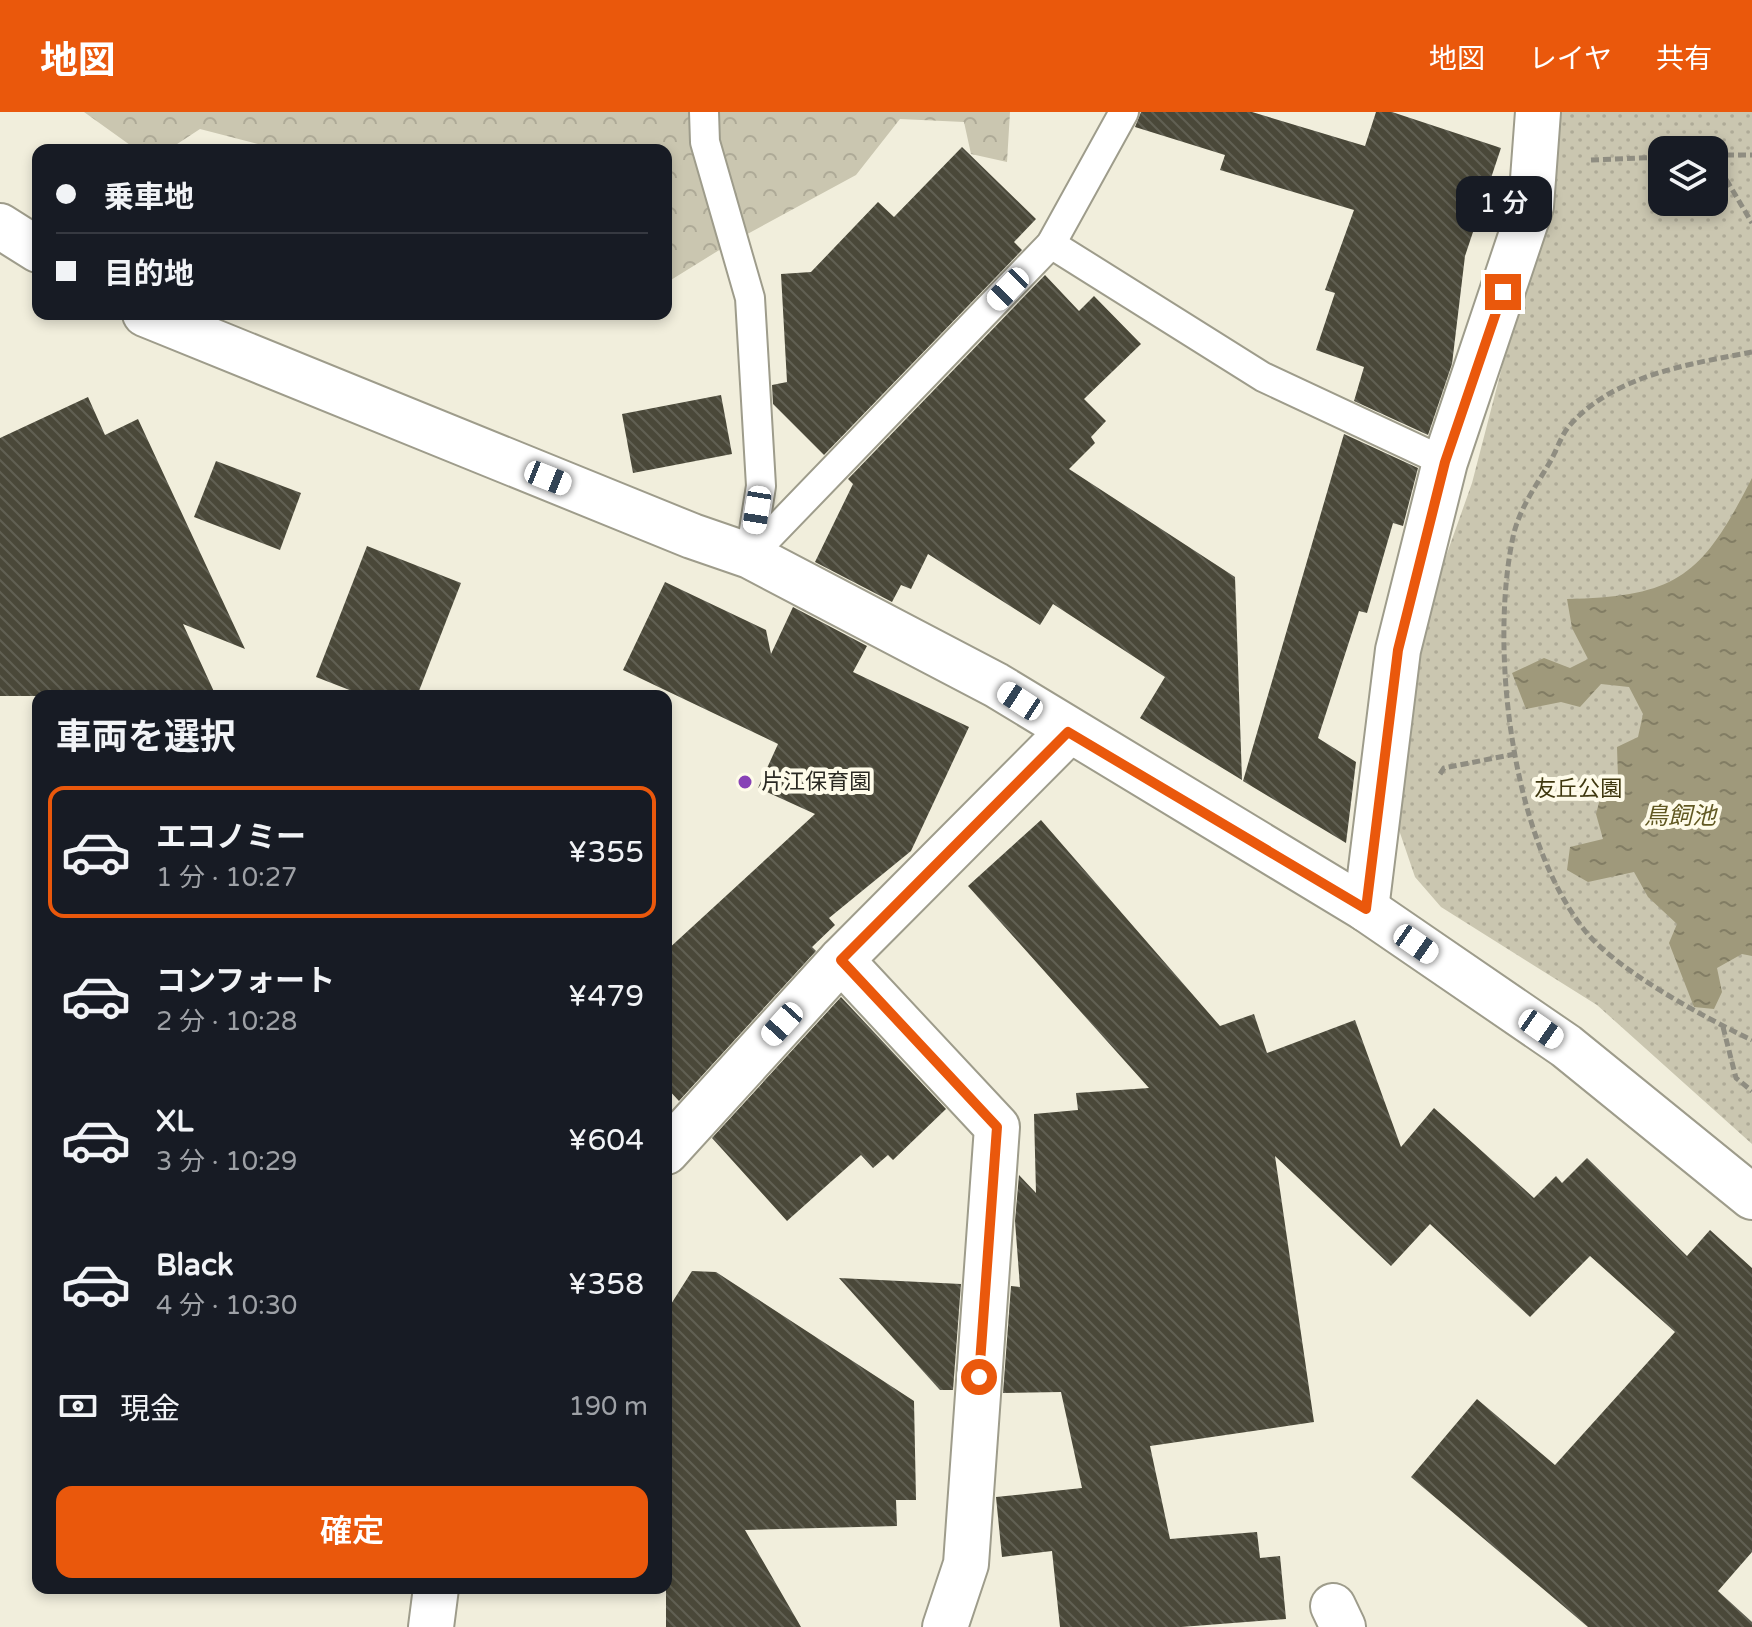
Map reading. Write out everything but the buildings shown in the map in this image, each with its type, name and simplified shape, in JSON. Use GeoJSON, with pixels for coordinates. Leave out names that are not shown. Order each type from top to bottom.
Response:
{"type":"FeatureCollection","features":[{"type":"Feature","properties":{"kind":"street"},"geometry":{"type":"LineString","coordinates":[[1366,909],[1398,650],[1445,462],[1531,206],[1538,112]]}},
{"type":"Feature","properties":{"kind":"street"},"geometry":{"type":"LineString","coordinates":[[0,226],[32,246]]}},
{"type":"Feature","properties":{"kind":"street"},"geometry":{"type":"LineString","coordinates":[[160,320],[750,556],[996,685],[1068,732],[1366,909],[1566,1046],[1752,1197]]}},
{"type":"Feature","properties":{"kind":"street"},"geometry":{"type":"LineString","coordinates":[[672,1145],[841,960],[1068,732]]}},
{"type":"Feature","properties":{"kind":"street"},"geometry":{"type":"LineString","coordinates":[[841,960],[997,1127],[966,1564],[945,1627]]}},
{"type":"Feature","properties":{"kind":"street"},"geometry":{"type":"LineString","coordinates":[[431,1627],[435,1594]]}},
{"type":"Feature","properties":{"kind":"lane"},"geometry":{"type":"LineString","coordinates":[[704,112],[705,142],[750,298],[761,486],[750,556]]}},
{"type":"Feature","properties":{"kind":"lane"},"geometry":{"type":"LineString","coordinates":[[750,556],[1051,244],[1124,112]]}},
{"type":"Feature","properties":{"kind":"lane"},"geometry":{"type":"LineString","coordinates":[[1051,244],[1263,377],[1445,462]]}},
{"type":"Feature","properties":{"kind":"path"},"geometry":{"type":"LineString","coordinates":[[1728,156],[1752,155]]}},
{"type":"Feature","properties":{"kind":"path"},"geometry":{"type":"LineString","coordinates":[[1534,162],[1648,158]]}},
{"type":"Feature","properties":{"kind":"path"},"geometry":{"type":"LineString","coordinates":[[1728,181],[1752,223]]}},
{"type":"Feature","properties":{"kind":"path"},"geometry":{"type":"LineString","coordinates":[[1752,352],[1678,367],[1604,396],[1569,426],[1529,495],[1513,537],[1504,626],[1515,754],[1526,808],[1562,896],[1588,934],[1670,996],[1752,1040]]}},
{"type":"Feature","properties":{"kind":"path"},"geometry":{"type":"LineString","coordinates":[[1435,781],[1444,768],[1515,754]]}},
{"type":"Feature","properties":{"kind":"path"},"geometry":{"type":"LineString","coordinates":[[1723,1026],[1736,1078],[1752,1091]]}},
{"type":"Feature","properties":{"kind":"green space"},"geometry":{"type":"Polygon","coordinates":[[[84,112],[1010,112],[1007,162],[971,154],[964,122],[900,119],[856,175],[729,244],[672,279],[672,144],[258,144],[200,129],[177,144],[129,144],[84,112]]]}},
{"type":"Feature","properties":{"kind":"green space","name":"友丘公園"},"geometry":{"type":"Polygon","coordinates":[[[1540,112],[1752,112],[1752,1144],[1597,1005],[1441,907],[1415,877],[1399,830],[1423,621],[1472,483],[1543,209],[1540,112]]]}},
{"type":"Feature","properties":{"kind":"water","name":"鳥飼池"},"geometry":{"type":"Polygon","coordinates":[[[1752,478],[1752,956],[1742,954],[1717,968],[1722,992],[1714,1009],[1694,1007],[1669,943],[1677,924],[1648,897],[1634,872],[1588,882],[1567,870],[1570,847],[1603,839],[1596,814],[1602,791],[1618,778],[1617,747],[1638,737],[1643,714],[1629,687],[1601,684],[1580,707],[1561,702],[1526,709],[1512,673],[1544,658],[1570,668],[1588,659],[1572,628],[1567,599],[1636,593],[1683,574],[1718,537],[1752,478]]]}},
{"type":"Feature","properties":{"kind":"place","name":"片江保育園"},"geometry":{"type":"Point","coordinates":[745,782]}},
{"type":"Feature","properties":{"kind":"route"},"geometry":{"type":"LineString","coordinates":[[979,1377],[997,1127],[841,960],[1068,732],[1366,909],[1398,650],[1445,462],[1503,292]]}}]}
